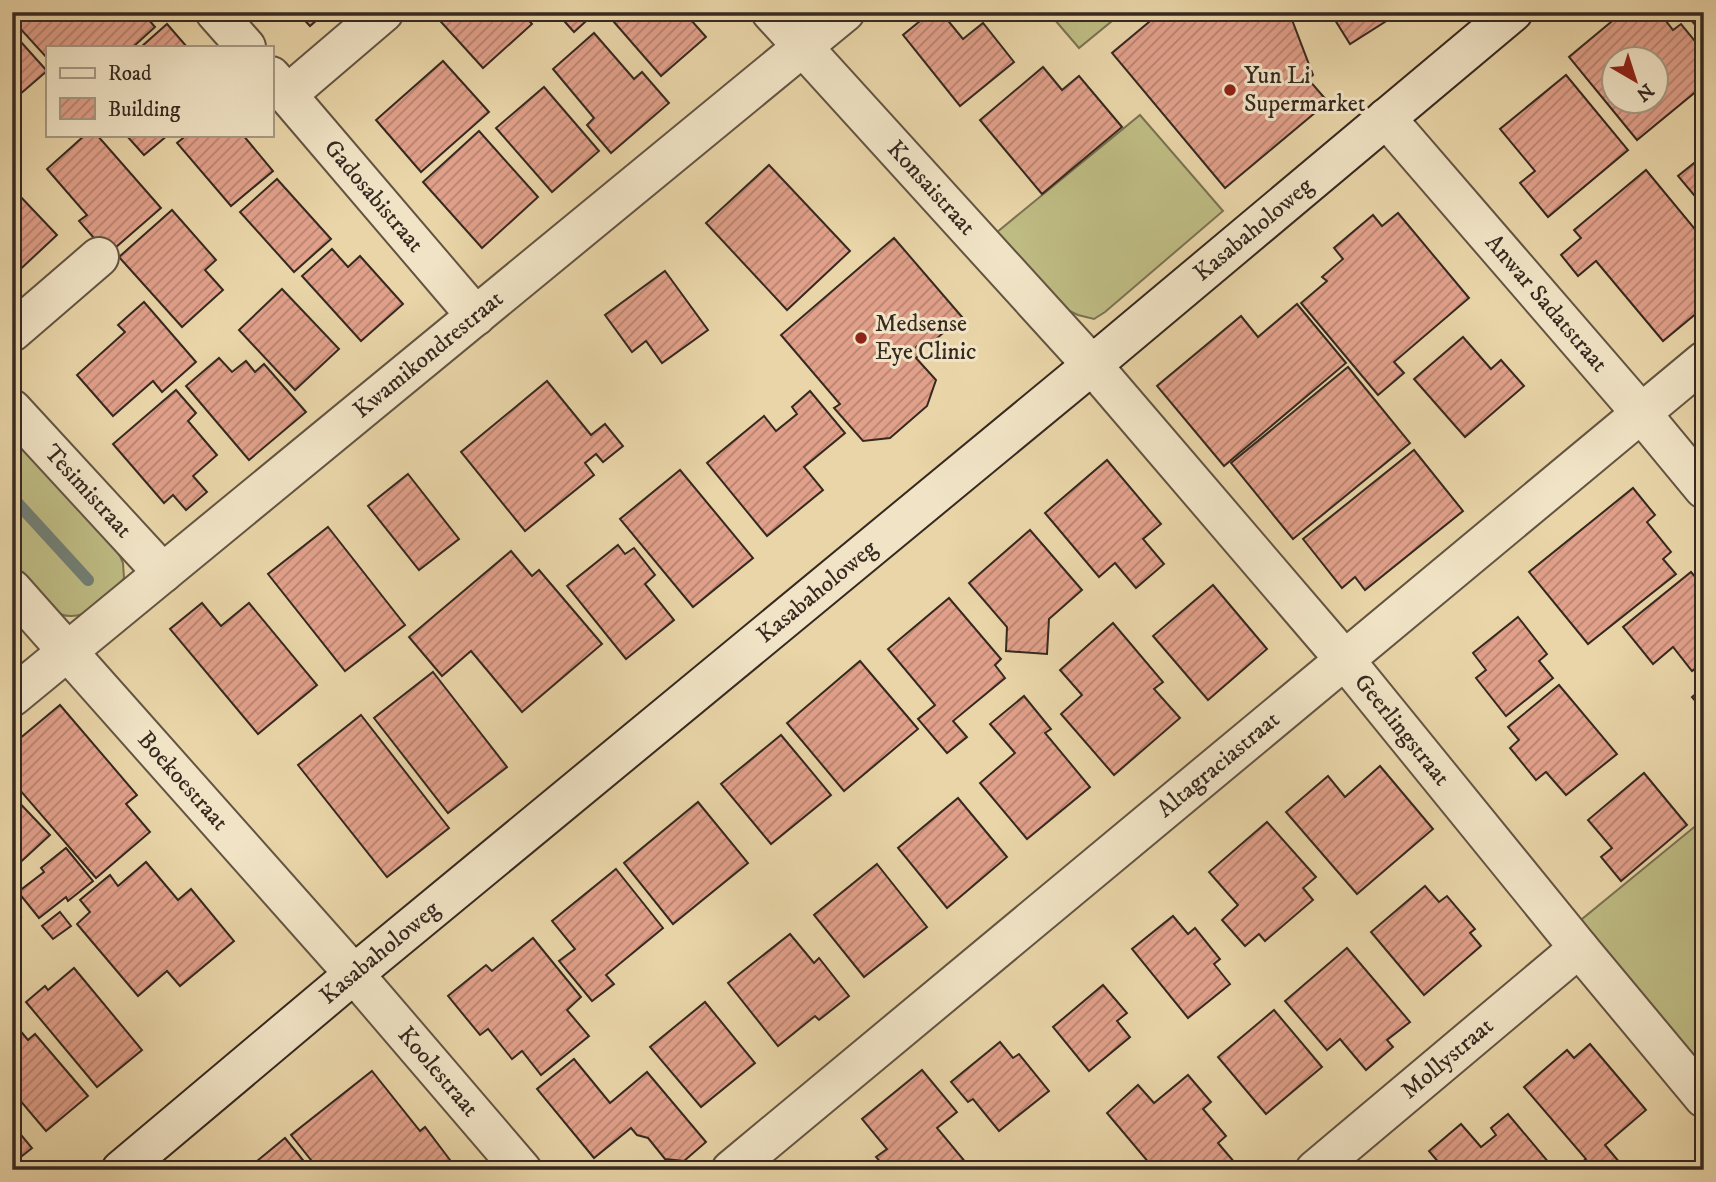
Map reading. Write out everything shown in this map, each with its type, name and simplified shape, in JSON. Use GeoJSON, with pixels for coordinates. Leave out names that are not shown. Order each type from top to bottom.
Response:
{"type":"FeatureCollection","features":[{"type":"Feature","properties":{"kind":"street"},"geometry":{"type":"LineString","coordinates":[[215,12],[245,46]]}},
{"type":"Feature","properties":{"kind":"street"},"geometry":{"type":"LineString","coordinates":[[279,85],[384,12]]}},
{"type":"Feature","properties":{"kind":"street","name":"Konsaistraat"},"geometry":{"type":"LineString","coordinates":[[771,12],[1092,365]]}},
{"type":"Feature","properties":{"kind":"street","name":"Kwamikondrestraat"},"geometry":{"type":"LineString","coordinates":[[12,697],[845,12]]}},
{"type":"Feature","properties":{"kind":"street","name":"Kasabaholoweg"},"geometry":{"type":"LineString","coordinates":[[121,1170],[354,974],[1092,365],[1513,12]]}},
{"type":"Feature","properties":{"kind":"street","name":"Gadosabistraat"},"geometry":{"type":"LineString","coordinates":[[279,85],[476,316]]}},
{"type":"Feature","properties":{"kind":"street","name":"Anwar Sadatstraat"},"geometry":{"type":"LineString","coordinates":[[1386,118],[1704,489]]}},
{"type":"Feature","properties":{"kind":"street"},"geometry":{"type":"LineString","coordinates":[[12,332],[99,257]]}},
{"type":"Feature","properties":{"kind":"street","name":"Altagraciastraat"},"geometry":{"type":"LineString","coordinates":[[731,1170],[1704,360]]}},
{"type":"Feature","properties":{"kind":"street","name":"Geerlingstraat"},"geometry":{"type":"LineString","coordinates":[[1092,365],[1344,659],[1704,1098]]}},
{"type":"Feature","properties":{"kind":"street","name":"Tesimistraat"},"geometry":{"type":"LineString","coordinates":[[12,409],[163,573]]}},
{"type":"Feature","properties":{"kind":"street","name":"Boekoestraat"},"geometry":{"type":"LineString","coordinates":[[12,589],[354,974]]}},
{"type":"Feature","properties":{"kind":"street","name":"Mollystraat"},"geometry":{"type":"LineString","coordinates":[[1315,1170],[1579,948]]}},
{"type":"Feature","properties":{"kind":"street","name":"Koolestraat"},"geometry":{"type":"LineString","coordinates":[[354,974],[522,1170]]}},
{"type":"Feature","properties":{"kind":"shaded area"},"geometry":{"type":"Polygon","coordinates":[[[1048,12],[1123,12],[1079,48],[1048,12]]]}},
{"type":"Feature","properties":{"kind":"shaded area"},"geometry":{"type":"Polygon","coordinates":[[[1140,115],[1223,211],[1105,312],[1094,319],[1078,315],[1059,306],[991,237],[1140,115]]]}},
{"type":"Feature","properties":{"kind":"shaded area"},"geometry":{"type":"Polygon","coordinates":[[[12,429],[116,547],[123,563],[124,578],[112,593],[88,612],[70,616],[54,611],[12,566],[12,429]]]}},
{"type":"Feature","properties":{"kind":"shaded area"},"geometry":{"type":"Polygon","coordinates":[[[1704,819],[1704,1080],[1576,924],[1704,819]]]}},
{"type":"Feature","properties":{"kind":"building"},"geometry":{"type":"Polygon","coordinates":[[[31,12],[142,12],[155,27],[134,46],[46,46],[46,57],[17,25],[31,12]]]}},
{"type":"Feature","properties":{"kind":"building"},"geometry":{"type":"Polygon","coordinates":[[[297,12],[326,12],[310,26],[297,12]]]}},
{"type":"Feature","properties":{"kind":"building"},"geometry":{"type":"Polygon","coordinates":[[[432,12],[522,12],[532,24],[483,68],[432,12]]]}},
{"type":"Feature","properties":{"kind":"building"},"geometry":{"type":"Polygon","coordinates":[[[556,12],[596,12],[574,32],[556,12]]]}},
{"type":"Feature","properties":{"kind":"building"},"geometry":{"type":"Polygon","coordinates":[[[625,12],[684,12],[706,37],[661,76],[614,22],[625,12]]]}},
{"type":"Feature","properties":{"kind":"building"},"geometry":{"type":"Polygon","coordinates":[[[931,12],[941,12],[963,39],[983,23],[1014,62],[960,106],[903,35],[931,12]]]}},
{"type":"Feature","properties":{"kind":"building","name":"Yun Li Supermarket"},"geometry":{"type":"Polygon","coordinates":[[[1161,12],[1289,12],[1313,75],[1308,79],[1328,102],[1225,188],[1112,53],[1161,12]]]}},
{"type":"Feature","properties":{"kind":"building"},"geometry":{"type":"Polygon","coordinates":[[[1330,12],[1399,12],[1399,13],[1350,44],[1330,12]]]}},
{"type":"Feature","properties":{"kind":"building"},"geometry":{"type":"Polygon","coordinates":[[[1623,12],[1659,12],[1673,30],[1681,24],[1704,52],[1704,85],[1670,113],[1670,46],[1600,46],[1600,95],[1569,57],[1623,12]]]}},
{"type":"Feature","properties":{"kind":"building"},"geometry":{"type":"Polygon","coordinates":[[[1684,12],[1704,12],[1704,35],[1684,12]]]}},
{"type":"Feature","properties":{"kind":"building"},"geometry":{"type":"Polygon","coordinates":[[[167,24],[186,46],[142,46],[167,24]]]}},
{"type":"Feature","properties":{"kind":"building"},"geometry":{"type":"Polygon","coordinates":[[[12,32],[46,72],[12,101],[12,32]]]}},
{"type":"Feature","properties":{"kind":"building"},"geometry":{"type":"Polygon","coordinates":[[[594,33],[634,79],[642,72],[669,103],[611,153],[587,125],[594,118],[553,69],[594,33]]]}},
{"type":"Feature","properties":{"kind":"building"},"geometry":{"type":"Polygon","coordinates":[[[443,61],[489,112],[421,172],[376,120],[443,61]]]}},
{"type":"Feature","properties":{"kind":"building"},"geometry":{"type":"Polygon","coordinates":[[[1043,67],[1062,90],[1079,76],[1122,127],[1042,194],[980,120],[1043,67]]]}},
{"type":"Feature","properties":{"kind":"building"},"geometry":{"type":"Polygon","coordinates":[[[1566,75],[1628,150],[1548,217],[1520,183],[1535,171],[1500,129],[1566,75]]]}},
{"type":"Feature","properties":{"kind":"building"},"geometry":{"type":"Polygon","coordinates":[[[544,87],[599,151],[552,192],[496,128],[544,87]]]}},
{"type":"Feature","properties":{"kind":"building"},"geometry":{"type":"Polygon","coordinates":[[[1617,116],[1666,116],[1637,140],[1617,116]]]}},
{"type":"Feature","properties":{"kind":"building"},"geometry":{"type":"Polygon","coordinates":[[[479,131],[538,197],[482,248],[423,182],[479,131]]]}},
{"type":"Feature","properties":{"kind":"building"},"geometry":{"type":"Polygon","coordinates":[[[84,136],[98,136],[161,208],[108,254],[79,221],[87,215],[47,169],[84,136]]]}},
{"type":"Feature","properties":{"kind":"building"},"geometry":{"type":"Polygon","coordinates":[[[127,136],[167,136],[144,155],[127,136]]]}},
{"type":"Feature","properties":{"kind":"building"},"geometry":{"type":"Polygon","coordinates":[[[186,136],[244,136],[273,171],[231,206],[177,143],[186,136]]]}},
{"type":"Feature","properties":{"kind":"building"},"geometry":{"type":"Polygon","coordinates":[[[1704,155],[1704,207],[1678,176],[1704,155]]]}},
{"type":"Feature","properties":{"kind":"building"},"geometry":{"type":"Polygon","coordinates":[[[769,165],[850,251],[787,310],[706,223],[769,165]]]}},
{"type":"Feature","properties":{"kind":"building"},"geometry":{"type":"Polygon","coordinates":[[[1646,170],[1704,240],[1704,307],[1663,341],[1596,261],[1578,276],[1561,255],[1581,238],[1574,230],[1646,170]]]}},
{"type":"Feature","properties":{"kind":"building"},"geometry":{"type":"Polygon","coordinates":[[[277,179],[331,239],[294,272],[240,212],[277,179]]]}},
{"type":"Feature","properties":{"kind":"building"},"geometry":{"type":"Polygon","coordinates":[[[18,194],[57,235],[12,277],[12,199],[18,194]]]}},
{"type":"Feature","properties":{"kind":"building"},"geometry":{"type":"Polygon","coordinates":[[[172,210],[216,260],[205,270],[223,290],[182,327],[119,257],[172,210]]]}},
{"type":"Feature","properties":{"kind":"building"},"geometry":{"type":"Polygon","coordinates":[[[1398,213],[1469,298],[1394,362],[1404,373],[1378,395],[1301,303],[1327,281],[1322,277],[1343,259],[1334,248],[1373,215],[1382,226],[1398,213]]]}},
{"type":"Feature","properties":{"kind":"building","name":"Medsense Eye Clinic"},"geometry":{"type":"Polygon","coordinates":[[[894,238],[962,317],[929,345],[924,340],[916,347],[921,353],[916,358],[936,380],[927,406],[890,438],[863,441],[834,408],[840,404],[781,335],[894,238]]]}},
{"type":"Feature","properties":{"kind":"building"},"geometry":{"type":"Polygon","coordinates":[[[332,249],[348,267],[360,256],[403,304],[361,341],[302,276],[332,249]]]}},
{"type":"Feature","properties":{"kind":"building"},"geometry":{"type":"Polygon","coordinates":[[[665,271],[708,330],[662,363],[646,341],[632,352],[605,315],[665,271]]]}},
{"type":"Feature","properties":{"kind":"building"},"geometry":{"type":"Polygon","coordinates":[[[282,289],[339,349],[295,390],[239,330],[282,289]]]}},
{"type":"Feature","properties":{"kind":"building"},"geometry":{"type":"Polygon","coordinates":[[[144,302],[196,362],[162,392],[153,381],[113,416],[77,375],[125,332],[118,325],[144,302]]]}},
{"type":"Feature","properties":{"kind":"building"},"geometry":{"type":"Polygon","coordinates":[[[1297,304],[1346,363],[1224,466],[1157,386],[1241,316],[1258,337],[1297,304]]]}},
{"type":"Feature","properties":{"kind":"building"},"geometry":{"type":"Polygon","coordinates":[[[1463,337],[1491,369],[1501,360],[1524,386],[1465,437],[1414,379],[1463,337]]]}},
{"type":"Feature","properties":{"kind":"building"},"geometry":{"type":"Polygon","coordinates":[[[219,358],[232,372],[246,361],[255,372],[264,364],[306,412],[249,460],[186,386],[219,358]]]}},
{"type":"Feature","properties":{"kind":"building"},"geometry":{"type":"Polygon","coordinates":[[[1348,367],[1410,443],[1293,539],[1231,463],[1348,367]]]}},
{"type":"Feature","properties":{"kind":"building"},"geometry":{"type":"Polygon","coordinates":[[[547,381],[591,435],[605,424],[623,446],[603,462],[596,454],[585,463],[594,475],[525,531],[461,452],[547,381]]]}},
{"type":"Feature","properties":{"kind":"building"},"geometry":{"type":"Polygon","coordinates":[[[176,390],[196,413],[188,421],[217,455],[193,476],[207,492],[186,510],[173,495],[164,503],[113,444],[176,390]]]}},
{"type":"Feature","properties":{"kind":"building"},"geometry":{"type":"Polygon","coordinates":[[[810,391],[845,433],[804,467],[823,490],[767,536],[707,463],[764,416],[776,431],[797,414],[792,407],[810,391]]]}},
{"type":"Feature","properties":{"kind":"building"},"geometry":{"type":"Polygon","coordinates":[[[1414,450],[1463,511],[1365,590],[1355,577],[1342,588],[1303,539],[1414,450]]]}},
{"type":"Feature","properties":{"kind":"building"},"geometry":{"type":"Polygon","coordinates":[[[1107,460],[1161,524],[1143,539],[1164,564],[1136,588],[1115,563],[1099,577],[1045,513],[1107,460]]]}},
{"type":"Feature","properties":{"kind":"building"},"geometry":{"type":"Polygon","coordinates":[[[680,470],[753,558],[693,607],[620,519],[680,470]]]}},
{"type":"Feature","properties":{"kind":"building"},"geometry":{"type":"Polygon","coordinates":[[[408,474],[459,539],[419,570],[368,506],[408,474]]]}},
{"type":"Feature","properties":{"kind":"building"},"geometry":{"type":"Polygon","coordinates":[[[1633,488],[1655,515],[1647,522],[1671,552],[1663,559],[1676,574],[1588,644],[1529,572],[1633,488]]]}},
{"type":"Feature","properties":{"kind":"building"},"geometry":{"type":"Polygon","coordinates":[[[328,527],[405,625],[345,671],[268,574],[328,527]]]}},
{"type":"Feature","properties":{"kind":"building"},"geometry":{"type":"Polygon","coordinates":[[[1030,530],[1082,590],[1049,619],[1047,654],[1006,651],[1007,627],[969,583],[1030,530]]]}},
{"type":"Feature","properties":{"kind":"building"},"geometry":{"type":"Polygon","coordinates":[[[618,545],[625,554],[634,548],[655,575],[645,584],[674,620],[626,659],[567,586],[618,545]]]}},
{"type":"Feature","properties":{"kind":"building"},"geometry":{"type":"Polygon","coordinates":[[[511,551],[532,576],[539,570],[602,644],[522,712],[471,651],[442,676],[409,637],[511,551]]]}},
{"type":"Feature","properties":{"kind":"building"},"geometry":{"type":"Polygon","coordinates":[[[1691,572],[1704,587],[1704,662],[1692,671],[1673,647],[1653,664],[1623,627],[1691,572]]]}},
{"type":"Feature","properties":{"kind":"building"},"geometry":{"type":"Polygon","coordinates":[[[1213,585],[1267,649],[1208,700],[1153,636],[1213,585]]]}},
{"type":"Feature","properties":{"kind":"building"},"geometry":{"type":"Polygon","coordinates":[[[949,598],[1001,659],[995,665],[1005,678],[953,721],[967,737],[947,753],[918,719],[935,705],[888,649],[949,598]]]}},
{"type":"Feature","properties":{"kind":"building"},"geometry":{"type":"Polygon","coordinates":[[[202,603],[221,626],[249,603],[317,685],[258,734],[170,629],[202,603]]]}},
{"type":"Feature","properties":{"kind":"building"},"geometry":{"type":"Polygon","coordinates":[[[1518,617],[1547,654],[1539,661],[1553,678],[1506,716],[1476,678],[1486,670],[1473,653],[1518,617]]]}},
{"type":"Feature","properties":{"kind":"building"},"geometry":{"type":"Polygon","coordinates":[[[1113,623],[1163,682],[1154,689],[1180,718],[1114,775],[1061,714],[1082,695],[1060,670],[1113,623]]]}},
{"type":"Feature","properties":{"kind":"building"},"geometry":{"type":"Polygon","coordinates":[[[860,661],[918,729],[844,791],[787,723],[860,661]]]}},
{"type":"Feature","properties":{"kind":"building"},"geometry":{"type":"Polygon","coordinates":[[[433,672],[507,767],[448,813],[374,718],[433,672]]]}},
{"type":"Feature","properties":{"kind":"building"},"geometry":{"type":"Polygon","coordinates":[[[1559,685],[1617,754],[1566,795],[1546,772],[1536,780],[1510,748],[1519,740],[1508,727],[1559,685]]]}},
{"type":"Feature","properties":{"kind":"building"},"geometry":{"type":"Polygon","coordinates":[[[1704,687],[1704,711],[1692,697],[1704,687]]]}},
{"type":"Feature","properties":{"kind":"building"},"geometry":{"type":"Polygon","coordinates":[[[1024,696],[1051,729],[1045,733],[1090,787],[1027,839],[980,783],[1015,753],[990,724],[1024,696]]]}},
{"type":"Feature","properties":{"kind":"building"},"geometry":{"type":"Polygon","coordinates":[[[60,705],[137,795],[126,804],[150,832],[96,878],[12,781],[12,745],[60,705]]]}},
{"type":"Feature","properties":{"kind":"building"},"geometry":{"type":"Polygon","coordinates":[[[361,715],[449,828],[387,877],[298,765],[361,715]]]}},
{"type":"Feature","properties":{"kind":"building"},"geometry":{"type":"Polygon","coordinates":[[[781,735],[831,795],[771,844],[721,784],[781,735]]]}},
{"type":"Feature","properties":{"kind":"building"},"geometry":{"type":"Polygon","coordinates":[[[1380,766],[1433,829],[1357,894],[1286,812],[1328,776],[1345,797],[1380,766]]]}},
{"type":"Feature","properties":{"kind":"building"},"geometry":{"type":"Polygon","coordinates":[[[1644,773],[1687,825],[1621,881],[1601,857],[1612,848],[1588,820],[1644,773]]]}},
{"type":"Feature","properties":{"kind":"building"},"geometry":{"type":"Polygon","coordinates":[[[12,795],[50,835],[12,870],[12,795]]]}},
{"type":"Feature","properties":{"kind":"building"},"geometry":{"type":"Polygon","coordinates":[[[958,798],[1007,857],[947,908],[898,848],[958,798]]]}},
{"type":"Feature","properties":{"kind":"building"},"geometry":{"type":"Polygon","coordinates":[[[698,802],[748,863],[673,924],[624,863],[698,802]]]}},
{"type":"Feature","properties":{"kind":"building"},"geometry":{"type":"Polygon","coordinates":[[[1267,822],[1316,877],[1303,888],[1313,900],[1265,941],[1259,934],[1245,946],[1222,920],[1238,905],[1209,872],[1267,822]]]}},
{"type":"Feature","properties":{"kind":"building"},"geometry":{"type":"Polygon","coordinates":[[[66,848],[93,881],[68,901],[66,897],[39,918],[18,892],[44,872],[41,868],[66,848]]]}},
{"type":"Feature","properties":{"kind":"building"},"geometry":{"type":"Polygon","coordinates":[[[146,862],[178,900],[191,889],[234,941],[180,986],[167,971],[138,996],[77,924],[90,912],[80,900],[110,875],[118,886],[146,862]]]}},
{"type":"Feature","properties":{"kind":"building"},"geometry":{"type":"Polygon","coordinates":[[[877,864],[927,927],[864,977],[814,915],[877,864]]]}},
{"type":"Feature","properties":{"kind":"building"},"geometry":{"type":"Polygon","coordinates":[[[616,869],[663,928],[606,975],[614,984],[592,1001],[559,961],[575,949],[552,921],[616,869]]]}},
{"type":"Feature","properties":{"kind":"building"},"geometry":{"type":"Polygon","coordinates":[[[1425,886],[1439,902],[1447,896],[1475,929],[1470,933],[1481,946],[1424,995],[1371,932],[1425,886]]]}},
{"type":"Feature","properties":{"kind":"building"},"geometry":{"type":"Polygon","coordinates":[[[12,907],[21,917],[12,925],[12,907]]]}},
{"type":"Feature","properties":{"kind":"building"},"geometry":{"type":"Polygon","coordinates":[[[60,912],[71,926],[53,939],[42,926],[60,912]]]}},
{"type":"Feature","properties":{"kind":"building"},"geometry":{"type":"Polygon","coordinates":[[[1173,916],[1188,934],[1195,928],[1220,959],[1214,964],[1230,984],[1188,1018],[1132,949],[1173,916]]]}},
{"type":"Feature","properties":{"kind":"building"},"geometry":{"type":"Polygon","coordinates":[[[790,934],[814,963],[819,958],[849,996],[819,1020],[815,1016],[778,1046],[728,983],[790,934]]]}},
{"type":"Feature","properties":{"kind":"building"},"geometry":{"type":"Polygon","coordinates":[[[533,938],[581,997],[567,1010],[589,1036],[541,1075],[522,1051],[512,1059],[488,1029],[480,1035],[448,996],[486,965],[492,971],[533,938]]]}},
{"type":"Feature","properties":{"kind":"building"},"geometry":{"type":"Polygon","coordinates":[[[1347,948],[1410,1022],[1387,1040],[1393,1047],[1366,1070],[1340,1039],[1327,1050],[1285,1001],[1347,948]]]}},
{"type":"Feature","properties":{"kind":"building"},"geometry":{"type":"Polygon","coordinates":[[[74,968],[142,1050],[97,1087],[26,1002],[45,986],[48,990],[74,968]]]}},
{"type":"Feature","properties":{"kind":"building"},"geometry":{"type":"Polygon","coordinates":[[[1103,985],[1127,1013],[1117,1021],[1130,1037],[1089,1071],[1053,1027],[1103,985]]]}},
{"type":"Feature","properties":{"kind":"building"},"geometry":{"type":"Polygon","coordinates":[[[705,1002],[755,1063],[701,1107],[650,1047],[705,1002]]]}},
{"type":"Feature","properties":{"kind":"building"},"geometry":{"type":"Polygon","coordinates":[[[1274,1010],[1322,1067],[1266,1114],[1218,1057],[1274,1010]]]}},
{"type":"Feature","properties":{"kind":"building"},"geometry":{"type":"Polygon","coordinates":[[[12,1021],[28,1040],[35,1034],[88,1096],[46,1131],[12,1091],[12,1021]]]}},
{"type":"Feature","properties":{"kind":"building"},"geometry":{"type":"Polygon","coordinates":[[[1000,1042],[1013,1058],[1019,1054],[1049,1091],[999,1131],[973,1099],[968,1102],[951,1082],[1000,1042]]]}},
{"type":"Feature","properties":{"kind":"building"},"geometry":{"type":"Polygon","coordinates":[[[1590,1044],[1646,1110],[1605,1145],[1620,1163],[1612,1170],[1572,1170],[1586,1159],[1524,1087],[1567,1050],[1574,1058],[1590,1044]]]}},
{"type":"Feature","properties":{"kind":"building"},"geometry":{"type":"Polygon","coordinates":[[[574,1059],[610,1103],[647,1072],[706,1142],[684,1161],[665,1159],[648,1138],[637,1135],[631,1128],[594,1158],[537,1089],[574,1059]]]}},
{"type":"Feature","properties":{"kind":"building"},"geometry":{"type":"Polygon","coordinates":[[[922,1070],[957,1112],[937,1128],[972,1170],[887,1170],[876,1157],[887,1149],[862,1119],[922,1070]]]}},
{"type":"Feature","properties":{"kind":"building"},"geometry":{"type":"Polygon","coordinates":[[[372,1071],[420,1131],[425,1127],[450,1160],[438,1170],[319,1170],[291,1135],[372,1071]]]}},
{"type":"Feature","properties":{"kind":"building"},"geometry":{"type":"Polygon","coordinates":[[[1188,1075],[1211,1102],[1203,1109],[1226,1136],[1218,1143],[1241,1170],[1155,1170],[1107,1113],[1138,1085],[1154,1103],[1188,1075]]]}},
{"type":"Feature","properties":{"kind":"building"},"geometry":{"type":"Polygon","coordinates":[[[1508,1114],[1555,1170],[1445,1170],[1429,1151],[1461,1124],[1481,1147],[1496,1135],[1491,1128],[1508,1114]]]}},
{"type":"Feature","properties":{"kind":"building"},"geometry":{"type":"Polygon","coordinates":[[[12,1124],[32,1148],[12,1164],[12,1124]]]}},
{"type":"Feature","properties":{"kind":"building"},"geometry":{"type":"Polygon","coordinates":[[[285,1138],[311,1170],[246,1170],[285,1138]]]}},
{"type":"Feature","properties":{"kind":"waterway"},"geometry":{"type":"LineString","coordinates":[[12,497],[88,580]]}},
{"type":"Feature","properties":{"kind":"place","name":"Yun Li Supermarket"},"geometry":{"type":"Point","coordinates":[1230,90]}},
{"type":"Feature","properties":{"kind":"place","name":"Medsense Eye Clinic"},"geometry":{"type":"Point","coordinates":[861,338]}}]}
